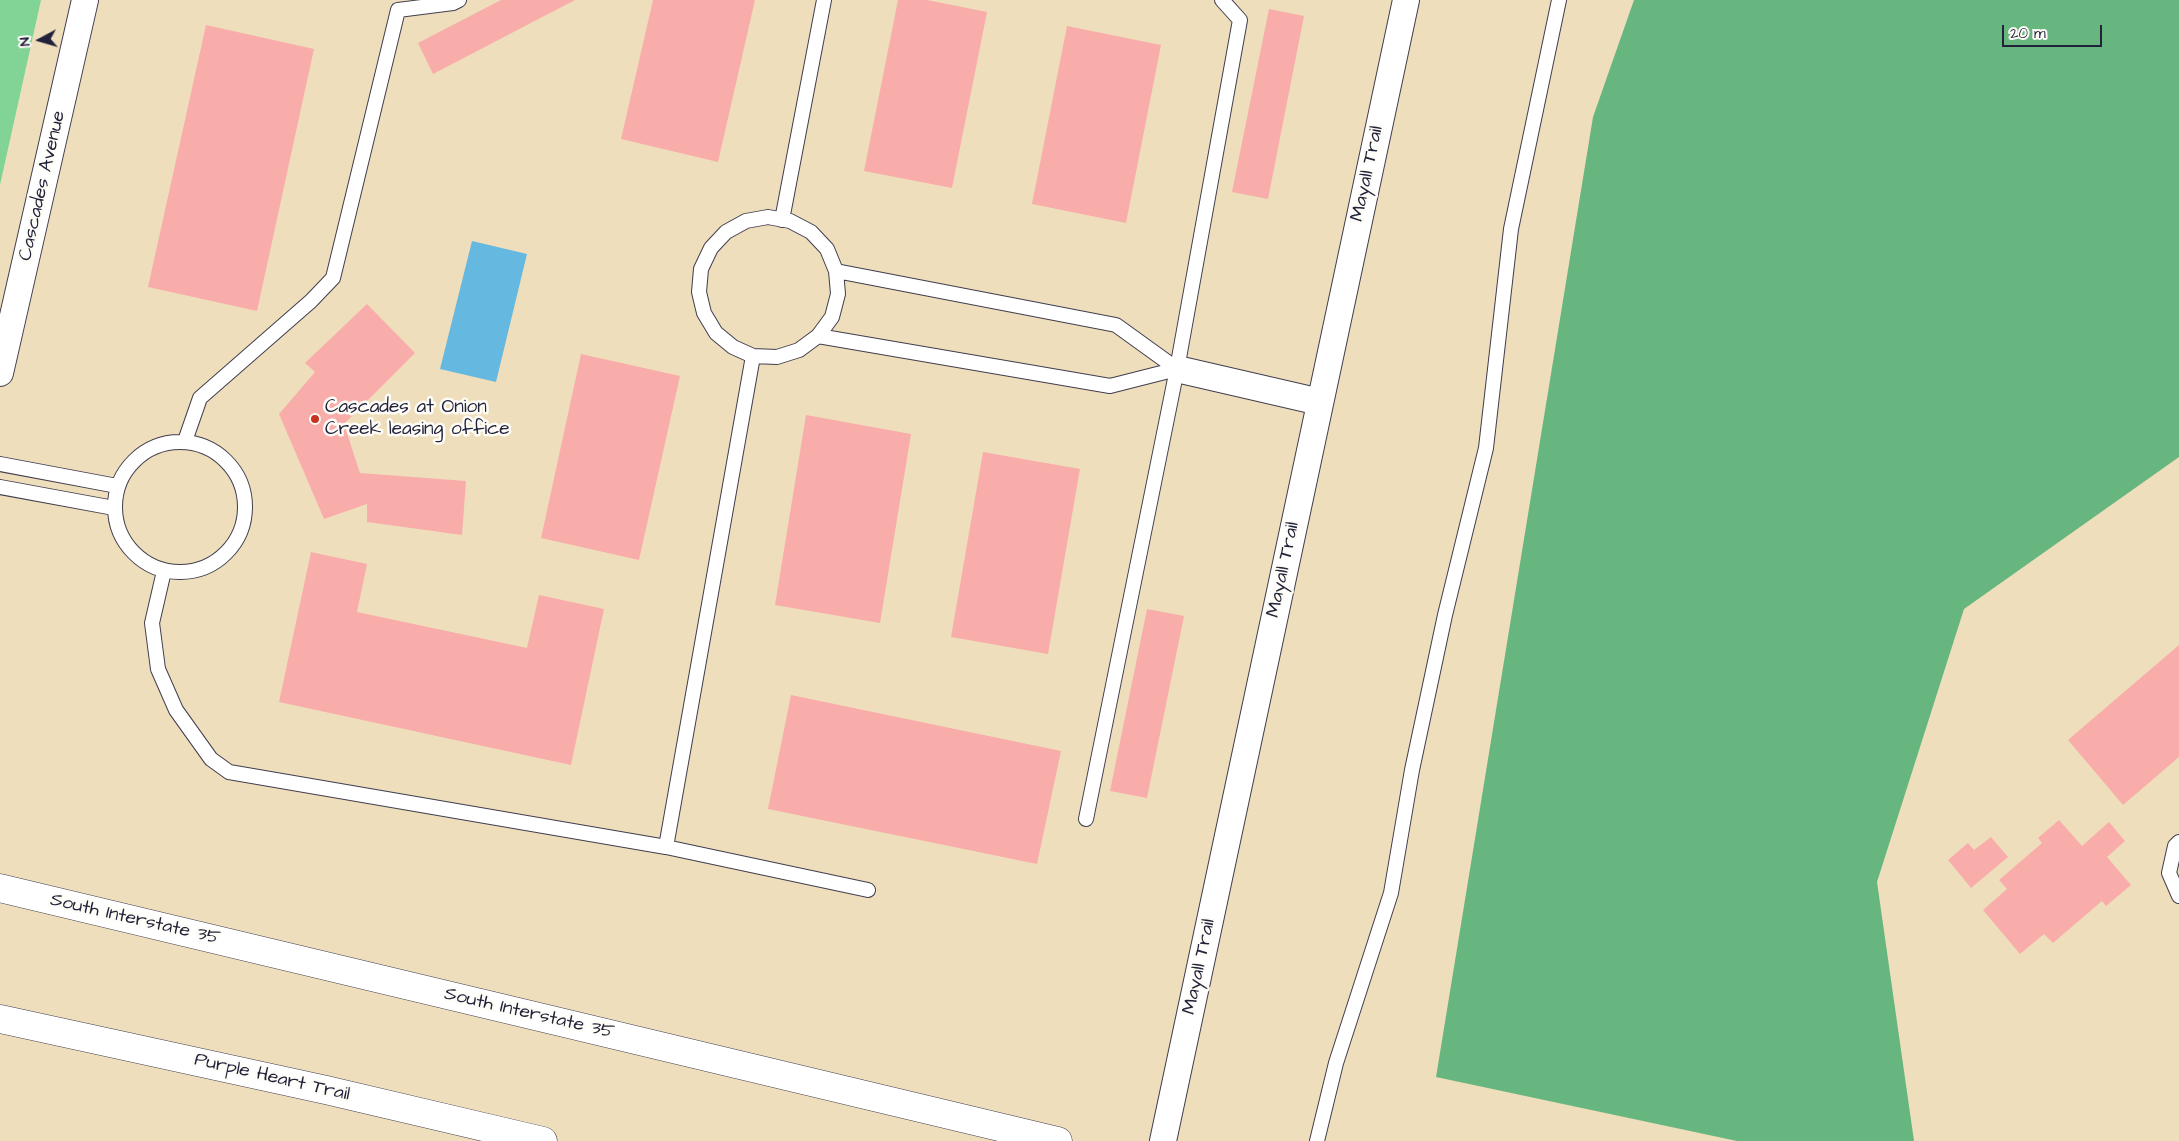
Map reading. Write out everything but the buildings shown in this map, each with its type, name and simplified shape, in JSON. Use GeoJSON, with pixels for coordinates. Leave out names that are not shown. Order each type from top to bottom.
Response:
{"type":"FeatureCollection","features":[{"type":"Feature","properties":{"kind":"main road","name":"South Interstate 35"},"geometry":{"type":"LineString","coordinates":[[0,888],[1058,1141]]}},
{"type":"Feature","properties":{"kind":"main road","name":"Purple Heart Trail"},"geometry":{"type":"LineString","coordinates":[[0,1018],[326,1090],[543,1141]]}},
{"type":"Feature","properties":{"kind":"street","name":"Cascades Avenue"},"geometry":{"type":"LineString","coordinates":[[0,373],[85,0]]}},
{"type":"Feature","properties":{"kind":"street","name":"Mayall Trail"},"geometry":{"type":"LineString","coordinates":[[1163,1141],[1406,0]]}},
{"type":"Feature","properties":{"kind":"street"},"geometry":{"type":"LineString","coordinates":[[1177,369],[1320,402]]}},
{"type":"Feature","properties":{"kind":"lane"},"geometry":{"type":"LineString","coordinates":[[186,441],[200,398],[311,301],[333,278],[394,5],[453,3],[459,0]]}},
{"type":"Feature","properties":{"kind":"lane"},"geometry":{"type":"LineString","coordinates":[[782,220],[824,0]]}},
{"type":"Feature","properties":{"kind":"lane"},"geometry":{"type":"LineString","coordinates":[[1086,819],[1177,369],[1240,20],[1222,0]]}},
{"type":"Feature","properties":{"kind":"lane"},"geometry":{"type":"LineString","coordinates":[[1316,1141],[1336,1064],[1391,893],[1412,770],[1445,615],[1486,448],[1511,229],[1559,0]]}},
{"type":"Feature","properties":{"kind":"lane"},"geometry":{"type":"LineString","coordinates":[[768,217],[782,220],[790,221],[811,232],[827,249],[836,271],[838,294],[832,317],[818,336],[799,350],[777,357],[753,356],[733,347],[716,333],[704,313],[699,292],[701,269],[711,248],[726,232],[746,221],[768,217]]}},
{"type":"Feature","properties":{"kind":"lane"},"geometry":{"type":"LineString","coordinates":[[836,271],[1116,326],[1177,369]]}},
{"type":"Feature","properties":{"kind":"lane"},"geometry":{"type":"LineString","coordinates":[[818,336],[1110,386],[1177,369]]}},
{"type":"Feature","properties":{"kind":"lane"},"geometry":{"type":"LineString","coordinates":[[666,848],[753,356]]}},
{"type":"Feature","properties":{"kind":"lane"},"geometry":{"type":"LineString","coordinates":[[186,441],[206,447],[224,459],[238,476],[244,497],[244,518],[237,538],[224,556],[206,567],[185,573],[164,570],[144,562],[128,548],[118,529],[114,508],[118,486],[128,467],[144,452],[163,443],[186,441]]}},
{"type":"Feature","properties":{"kind":"lane"},"geometry":{"type":"LineString","coordinates":[[0,464],[118,486]]}},
{"type":"Feature","properties":{"kind":"lane"},"geometry":{"type":"LineString","coordinates":[[0,487],[114,508]]}},
{"type":"Feature","properties":{"kind":"lane"},"geometry":{"type":"LineString","coordinates":[[164,570],[152,623],[158,669],[176,710],[211,759],[229,772],[666,848],[868,890]]}},
{"type":"Feature","properties":{"kind":"lane"},"geometry":{"type":"LineString","coordinates":[[2179,842],[2175,846],[2168,873],[2179,896]]}},
{"type":"Feature","properties":{"kind":"green space"},"geometry":{"type":"Polygon","coordinates":[[[0,0],[41,0],[0,185],[0,0]]]}},
{"type":"Feature","properties":{"kind":"green space"},"geometry":{"type":"Polygon","coordinates":[[[1634,0],[2179,0],[2179,457],[1964,609],[1877,882],[1914,1141],[1737,1141],[1436,1077],[1593,117],[1634,0]]]}},
{"type":"Feature","properties":{"kind":"water"},"geometry":{"type":"Polygon","coordinates":[[[472,241],[527,254],[496,382],[440,369],[472,241]]]}},
{"type":"Feature","properties":{"kind":"place","name":"Cascades at Onion Creek leasing office"},"geometry":{"type":"Point","coordinates":[315,419]}}]}
